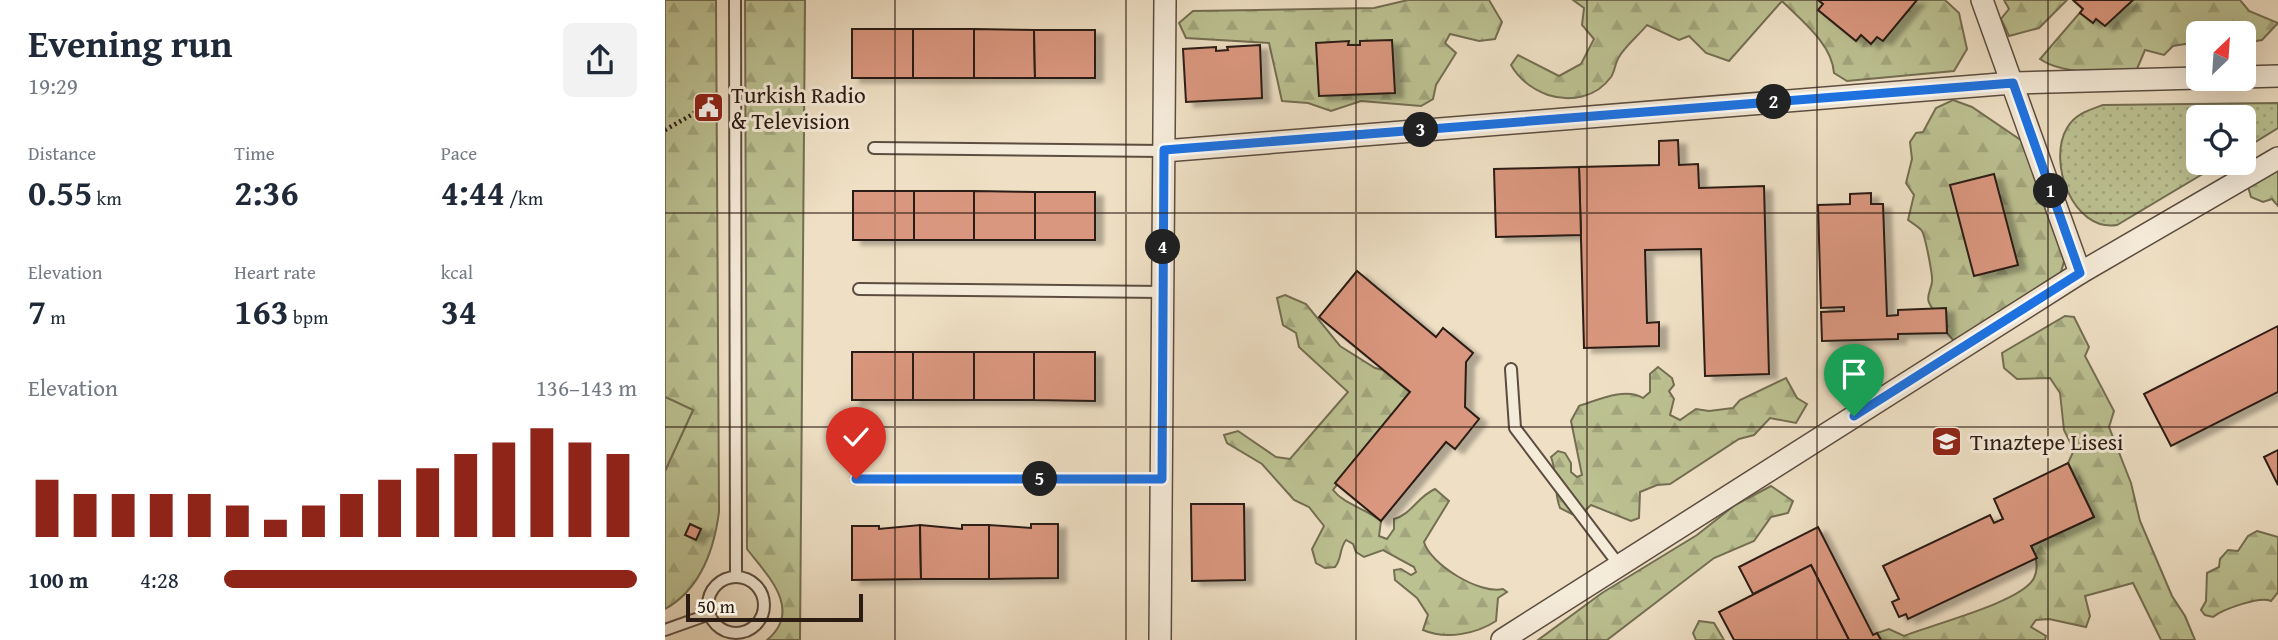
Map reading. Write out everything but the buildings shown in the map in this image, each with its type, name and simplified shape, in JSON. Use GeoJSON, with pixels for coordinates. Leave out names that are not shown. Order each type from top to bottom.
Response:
{"type":"FeatureCollection","features":[{"type":"Feature","properties":{"kind":"street"},"geometry":{"type":"LineString","coordinates":[[1160,640],[1165,0]]}},
{"type":"Feature","properties":{"kind":"street"},"geometry":{"type":"LineString","coordinates":[[1982,0],[2080,273]]}},
{"type":"Feature","properties":{"kind":"street"},"geometry":{"type":"LineString","coordinates":[[2256,77],[2278,76]]}},
{"type":"Feature","properties":{"kind":"street"},"geometry":{"type":"LineString","coordinates":[[1164,150],[2013,83],[2186,78]]}},
{"type":"Feature","properties":{"kind":"street"},"geometry":{"type":"LineString","coordinates":[[1502,640],[2080,273],[2278,158]]}},
{"type":"Feature","properties":{"kind":"lane"},"geometry":{"type":"LineString","coordinates":[[735,0],[736,576]]}},
{"type":"Feature","properties":{"kind":"lane"},"geometry":{"type":"LineString","coordinates":[[874,148],[1164,150]]}},
{"type":"Feature","properties":{"kind":"lane"},"geometry":{"type":"LineString","coordinates":[[859,289],[1163,292]]}},
{"type":"Feature","properties":{"kind":"lane"},"geometry":{"type":"LineString","coordinates":[[1511,369],[1515,428],[1619,565]]}},
{"type":"Feature","properties":{"kind":"lane"},"geometry":{"type":"LineString","coordinates":[[856,479],[1162,479]]}},
{"type":"Feature","properties":{"kind":"lane"},"geometry":{"type":"LineString","coordinates":[[736,576],[750,580],[761,591],[764,606],[759,620],[748,630],[733,632],[719,627],[710,614],[708,601],[713,589],[723,580],[736,576]]}},
{"type":"Feature","properties":{"kind":"lane"},"geometry":{"type":"LineString","coordinates":[[665,629],[710,614]]}},
{"type":"Feature","properties":{"kind":"path"},"geometry":{"type":"LineString","coordinates":[[665,130],[693,114],[718,92]]}},
{"type":"Feature","properties":{"kind":"green space"},"geometry":{"type":"Polygon","coordinates":[[[665,0],[716,0],[719,512],[714,540],[697,580],[677,601],[665,609],[665,471],[693,410],[665,397],[665,0]]]}},
{"type":"Feature","properties":{"kind":"green space"},"geometry":{"type":"Polygon","coordinates":[[[745,0],[805,0],[800,640],[767,640],[777,629],[782,617],[782,605],[772,582],[747,549],[745,0]]]}},
{"type":"Feature","properties":{"kind":"green space"},"geometry":{"type":"Polygon","coordinates":[[[1408,0],[1489,0],[1502,22],[1495,39],[1479,41],[1450,34],[1445,43],[1456,53],[1436,85],[1433,99],[1421,106],[1361,101],[1331,111],[1308,103],[1282,101],[1269,43],[1186,38],[1179,23],[1193,11],[1374,8],[1408,0]]]}},
{"type":"Feature","properties":{"kind":"green space"},"geometry":{"type":"Polygon","coordinates":[[[1573,0],[1945,0],[1959,13],[1967,49],[1954,71],[1847,81],[1834,73],[1828,52],[1822,43],[1782,1],[1729,61],[1706,53],[1689,36],[1679,40],[1647,25],[1622,53],[1611,77],[1598,90],[1574,98],[1556,97],[1531,87],[1511,65],[1518,55],[1559,76],[1581,64],[1594,39],[1582,25],[1584,8],[1573,0]]]}},
{"type":"Feature","properties":{"kind":"green space"},"geometry":{"type":"Polygon","coordinates":[[[2004,0],[2067,0],[2039,28],[2009,36],[2001,19],[2009,9],[2004,0]]]}},
{"type":"Feature","properties":{"kind":"green space"},"geometry":{"type":"Polygon","coordinates":[[[2073,0],[2240,0],[2249,11],[2278,23],[2262,40],[2256,41],[2256,21],[2186,21],[2186,44],[2173,46],[2164,55],[2145,50],[2137,69],[2087,72],[2060,68],[2040,59],[2083,9],[2073,0]]]}},
{"type":"Feature","properties":{"kind":"green space"},"geometry":{"type":"Polygon","coordinates":[[[1953,100],[1972,107],[2022,141],[2065,258],[2059,279],[1967,337],[1953,340],[1947,333],[1946,309],[1933,309],[1929,302],[1932,278],[1929,256],[1922,231],[1908,220],[1914,195],[1906,183],[1912,159],[1910,142],[1916,133],[1923,132],[1936,108],[1953,100]]]}},
{"type":"Feature","properties":{"kind":"green space"},"geometry":{"type":"Polygon","coordinates":[[[2278,103],[2278,128],[2256,142],[2256,105],[2186,105],[2186,175],[2201,175],[2117,225],[2101,224],[2088,218],[2068,192],[2060,158],[2062,142],[2070,123],[2078,116],[2103,105],[2278,103]]]}},
{"type":"Feature","properties":{"kind":"green space"},"geometry":{"type":"Polygon","coordinates":[[[2278,165],[2278,206],[2272,199],[2263,202],[2251,197],[2247,183],[2278,165]]]}},
{"type":"Feature","properties":{"kind":"green space"},"geometry":{"type":"Polygon","coordinates":[[[1285,295],[1306,304],[1340,346],[1375,368],[1383,370],[1410,392],[1333,490],[1343,499],[1381,521],[1379,536],[1387,539],[1394,529],[1394,519],[1435,489],[1449,501],[1424,542],[1428,551],[1446,568],[1469,583],[1507,592],[1498,598],[1496,621],[1461,634],[1441,635],[1423,630],[1428,615],[1417,598],[1395,580],[1394,570],[1401,569],[1411,575],[1416,572],[1414,567],[1383,550],[1364,557],[1346,540],[1335,567],[1325,568],[1316,563],[1312,549],[1324,526],[1309,507],[1294,500],[1262,464],[1227,443],[1224,435],[1238,431],[1276,457],[1290,459],[1348,392],[1299,347],[1296,333],[1283,325],[1277,298],[1285,295]]]}},
{"type":"Feature","properties":{"kind":"green space"},"geometry":{"type":"Polygon","coordinates":[[[2065,316],[2074,317],[2089,347],[2085,356],[2114,411],[2109,427],[2131,483],[2140,521],[2172,596],[2185,616],[2195,640],[2161,640],[2133,583],[2085,596],[2090,616],[2086,627],[2049,619],[2036,620],[2031,627],[2046,636],[2045,640],[1881,640],[1877,633],[1889,629],[1904,636],[2013,596],[2026,587],[2036,574],[2036,562],[2031,546],[2094,517],[2068,463],[2074,450],[2064,430],[2060,393],[2050,378],[2017,379],[2004,368],[2002,353],[2065,316]]]}},
{"type":"Feature","properties":{"kind":"green space"},"geometry":{"type":"Polygon","coordinates":[[[1658,367],[1672,378],[1674,385],[1669,391],[1674,399],[1670,415],[1680,420],[1696,409],[1709,411],[1733,408],[1740,400],[1786,378],[1797,398],[1807,404],[1796,423],[1770,418],[1754,435],[1739,439],[1670,484],[1657,485],[1640,492],[1639,518],[1631,521],[1591,505],[1578,517],[1560,508],[1551,457],[1558,451],[1565,453],[1571,463],[1571,472],[1577,477],[1582,475],[1571,421],[1579,406],[1620,394],[1643,398],[1650,392],[1650,374],[1658,367]]]}},
{"type":"Feature","properties":{"kind":"green space"},"geometry":{"type":"Polygon","coordinates":[[[665,397],[693,410],[665,471],[665,397]]]}},
{"type":"Feature","properties":{"kind":"green space"},"geometry":{"type":"Polygon","coordinates":[[[1771,486],[1793,501],[1788,513],[1771,517],[1754,541],[1714,558],[1607,640],[1538,640],[1602,593],[1697,535],[1735,505],[1771,486]]]}},
{"type":"Feature","properties":{"kind":"green space"},"geometry":{"type":"Polygon","coordinates":[[[2257,531],[2278,537],[2278,592],[2271,601],[2259,600],[2242,604],[2213,617],[2205,615],[2201,610],[2206,601],[2207,573],[2219,567],[2220,559],[2228,550],[2238,551],[2248,536],[2257,531]]]}},
{"type":"Feature","properties":{"kind":"green space"},"geometry":{"type":"Polygon","coordinates":[[[1699,621],[1714,623],[1724,640],[1696,640],[1693,633],[1699,621]]]}},
{"type":"Feature","properties":{"kind":"place","name":"Turkish Radio & Television"},"geometry":{"type":"Point","coordinates":[708,107]}},
{"type":"Feature","properties":{"kind":"place","name":"Tınaztepe Lisesi"},"geometry":{"type":"Point","coordinates":[1947,441]}},
{"type":"Feature","properties":{"kind":"route"},"geometry":{"type":"LineString","coordinates":[[856,479],[1162,479],[1164,150],[2013,83],[2080,273],[1854,416]]}}]}
